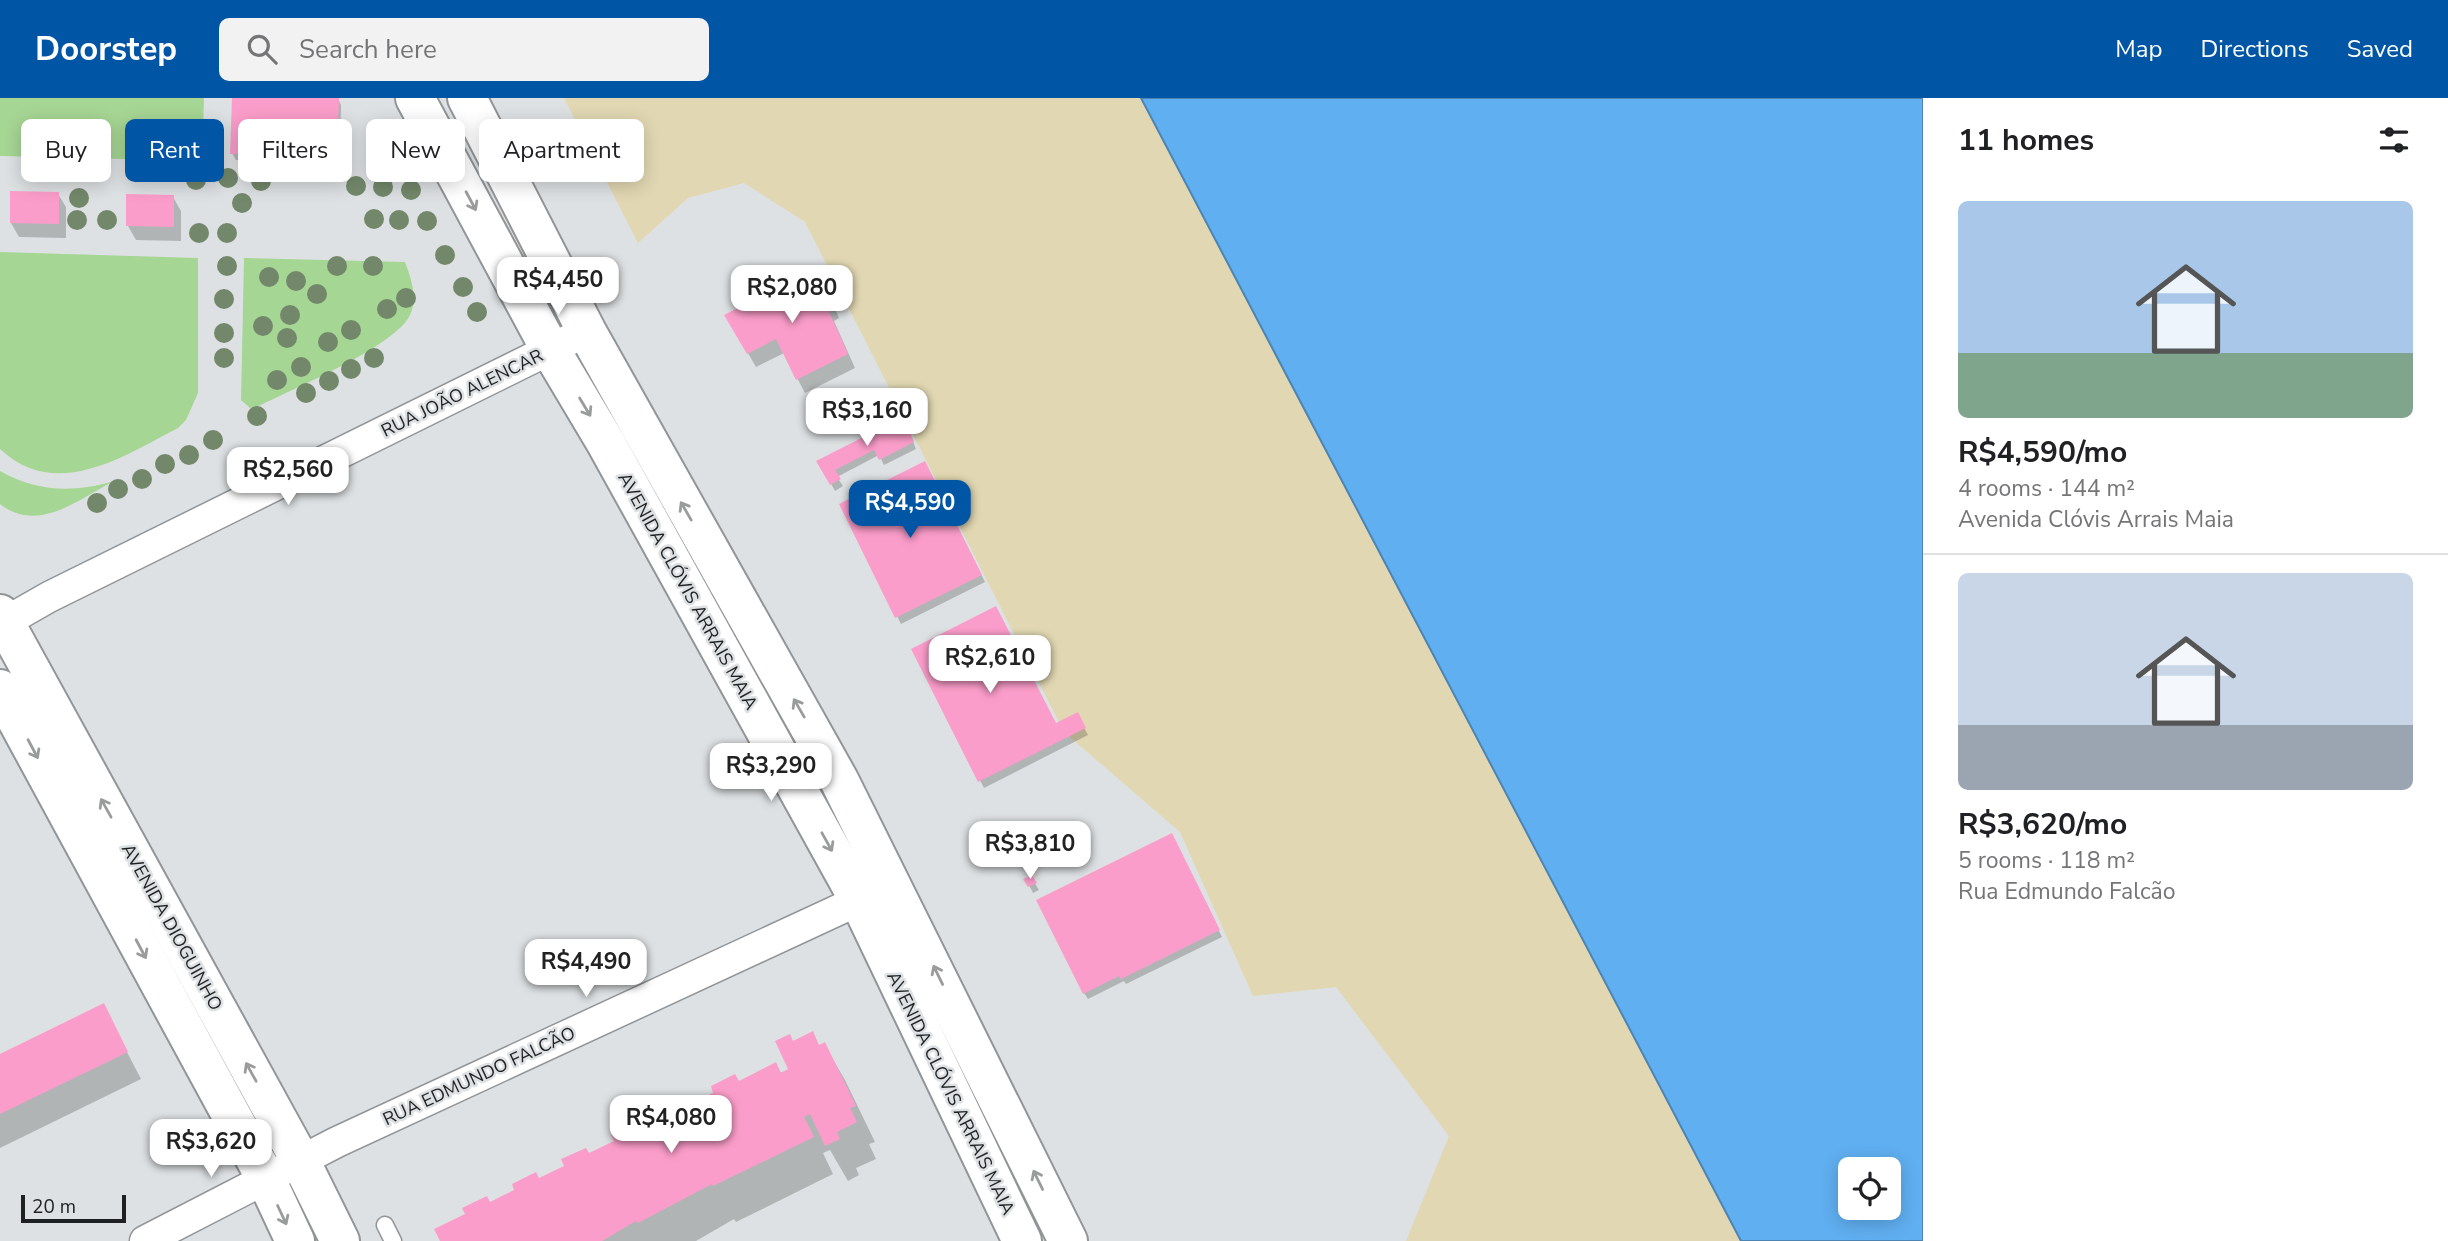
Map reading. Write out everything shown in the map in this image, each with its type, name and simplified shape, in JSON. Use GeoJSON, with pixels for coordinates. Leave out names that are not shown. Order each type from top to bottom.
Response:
{"type":"FeatureCollection","features":[{"type":"Feature","properties":{"kind":"main road","name":"AVENIDA CLÓVIS ARRAIS MAIA"},"geometry":{"type":"LineString","coordinates":[[415,98],[550,349],[606,443],[859,900],[1022,1241]]}},
{"type":"Feature","properties":{"kind":"main road","name":"AVENIDA CLÓVIS ARRAIS MAIA"},"geometry":{"type":"LineString","coordinates":[[467,98],[587,332],[839,780],[1068,1241]]}},
{"type":"Feature","properties":{"kind":"main road","name":"AVENIDA DIOGUINHO"},"geometry":{"type":"LineString","coordinates":[[1,621],[300,1160],[340,1241]]}},
{"type":"Feature","properties":{"kind":"main road","name":"AVENIDA DIOGUINHO"},"geometry":{"type":"LineString","coordinates":[[0,689],[266,1180],[295,1241]]}},
{"type":"Feature","properties":{"kind":"street","name":"RUA JOÃO ALENCAR"},"geometry":{"type":"LineString","coordinates":[[1,621],[587,332]]}},
{"type":"Feature","properties":{"kind":"street","name":"RUA EDMUNDO FALCÃO"},"geometry":{"type":"LineString","coordinates":[[145,1241],[300,1160],[893,884]]}},
{"type":"Feature","properties":{"kind":"lane"},"geometry":{"type":"LineString","coordinates":[[385,1225],[393,1241]]}},
{"type":"Feature","properties":{"kind":"green space"},"geometry":{"type":"Polygon","coordinates":[[[0,98],[204,98],[203,119],[125,119],[125,159],[111,159],[111,119],[21,119],[21,157],[0,156],[0,98]]]}},
{"type":"Feature","properties":{"kind":"green space"},"geometry":{"type":"Polygon","coordinates":[[[0,252],[198,258],[198,393],[186,420],[178,428],[113,461],[67,473],[44,472],[22,464],[0,449],[0,252]]]}},
{"type":"Feature","properties":{"kind":"green space"},"geometry":{"type":"Polygon","coordinates":[[[244,258],[405,262],[413,288],[410,315],[401,327],[364,353],[257,407],[250,408],[241,400],[244,258]]]}},
{"type":"Feature","properties":{"kind":"green space"},"geometry":{"type":"Polygon","coordinates":[[[0,471],[42,487],[70,489],[114,481],[73,504],[44,515],[29,516],[0,504],[0,471]]]}},
{"type":"Feature","properties":{"kind":"sand"},"geometry":{"type":"Polygon","coordinates":[[[564,98],[1141,98],[1741,1241],[1406,1241],[1449,1136],[1336,987],[1253,996],[1180,832],[1064,732],[805,222],[744,183],[688,198],[638,243],[607,182],[644,182],[644,119],[575,119],[564,98]]]}},
{"type":"Feature","properties":{"kind":"water"},"geometry":{"type":"Polygon","coordinates":[[[1141,98],[1923,98],[1923,1241],[1741,1241],[1141,98]]]}},
{"type":"Feature","properties":{"kind":"building"},"geometry":{"type":"Polygon","coordinates":[[[232,98],[339,98],[338,119],[238,119],[238,154],[230,154],[232,98]]]}},
{"type":"Feature","properties":{"kind":"building"},"geometry":{"type":"Polygon","coordinates":[[[10,191],[59,192],[59,224],[10,223],[10,191]]]}},
{"type":"Feature","properties":{"kind":"building"},"geometry":{"type":"Polygon","coordinates":[[[126,194],[174,195],[174,227],[126,226],[126,194]]]}},
{"type":"Feature","properties":{"kind":"building"},"geometry":{"type":"Polygon","coordinates":[[[821,266],[825,274],[806,283],[817,305],[821,303],[816,293],[827,288],[832,304],[827,307],[848,354],[796,380],[776,339],[747,354],[724,315],[821,266]]]}},
{"type":"Feature","properties":{"kind":"building"},"geometry":{"type":"Polygon","coordinates":[[[903,417],[914,442],[879,460],[874,450],[835,470],[841,479],[830,485],[816,461],[903,417]]]}},
{"type":"Feature","properties":{"kind":"building"},"geometry":{"type":"Polygon","coordinates":[[[925,461],[982,575],[895,618],[839,504],[925,461]]]}},
{"type":"Feature","properties":{"kind":"building"},"geometry":{"type":"Polygon","coordinates":[[[996,606],[1056,723],[1078,712],[1086,728],[978,782],[911,649],[996,606]]]}},
{"type":"Feature","properties":{"kind":"building"},"geometry":{"type":"Polygon","coordinates":[[[1172,833],[1220,930],[1121,979],[1119,976],[1083,994],[1036,900],[1172,833]]]}},
{"type":"Feature","properties":{"kind":"building"},"geometry":{"type":"Polygon","coordinates":[[[1032,875],[1037,883],[1028,887],[1023,879],[1032,875]]]}},
{"type":"Feature","properties":{"kind":"building"},"geometry":{"type":"Polygon","coordinates":[[[104,1003],[128,1052],[0,1114],[0,1054],[104,1003]]]}},
{"type":"Feature","properties":{"kind":"building"},"geometry":{"type":"Polygon","coordinates":[[[813,1031],[819,1045],[825,1042],[856,1106],[850,1108],[857,1122],[837,1132],[840,1139],[825,1146],[810,1114],[804,1117],[814,1137],[713,1186],[712,1184],[638,1223],[636,1221],[602,1241],[440,1241],[434,1229],[465,1214],[462,1208],[487,1196],[490,1202],[514,1190],[512,1184],[536,1172],[539,1178],[564,1166],[561,1159],[586,1148],[589,1153],[614,1141],[611,1135],[636,1123],[639,1129],[664,1117],[661,1111],[685,1099],[688,1105],[713,1093],[711,1086],[735,1074],[739,1081],[776,1062],[781,1073],[788,1069],[775,1041],[790,1034],[793,1041],[813,1031]]]}}]}
